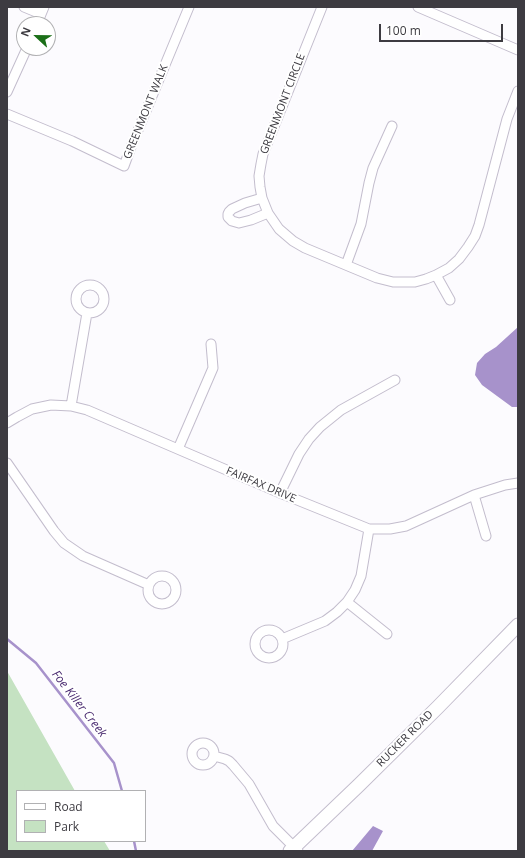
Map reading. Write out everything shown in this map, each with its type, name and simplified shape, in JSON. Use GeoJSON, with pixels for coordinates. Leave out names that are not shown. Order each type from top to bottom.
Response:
{"type":"FeatureCollection","features":[{"type":"Feature","properties":{"kind":"main road","name":"RUCKER ROAD"},"geometry":{"type":"LineString","coordinates":[[294,850],[518,625]]}},
{"type":"Feature","properties":{"kind":"street"},"geometry":{"type":"LineString","coordinates":[[24,7],[43,10]]}},
{"type":"Feature","properties":{"kind":"street","name":"GREENMONT WALK"},"geometry":{"type":"LineString","coordinates":[[7,114],[72,141],[124,166],[189,7]]}},
{"type":"Feature","properties":{"kind":"street","name":"GREENMONT CIRCLE"},"geometry":{"type":"LineString","coordinates":[[322,7],[263,154],[260,176],[262,198],[268,213],[279,229],[293,241],[305,248],[377,278],[393,282],[415,282],[436,275],[449,268],[459,259],[475,236],[507,119],[518,91]]}},
{"type":"Feature","properties":{"kind":"street"},"geometry":{"type":"LineString","coordinates":[[418,7],[518,50]]}},
{"type":"Feature","properties":{"kind":"street"},"geometry":{"type":"LineString","coordinates":[[7,92],[23,56]]}},
{"type":"Feature","properties":{"kind":"street"},"geometry":{"type":"LineString","coordinates":[[346,265],[361,224],[373,168],[392,126]]}},
{"type":"Feature","properties":{"kind":"street"},"geometry":{"type":"LineString","coordinates":[[262,198],[232,209],[229,212],[228,217],[232,221],[239,223],[252,220],[268,213]]}},
{"type":"Feature","properties":{"kind":"street"},"geometry":{"type":"LineString","coordinates":[[436,275],[450,300]]}},
{"type":"Feature","properties":{"kind":"street"},"geometry":{"type":"LineString","coordinates":[[71,406],[87,313]]}},
{"type":"Feature","properties":{"kind":"street"},"geometry":{"type":"LineString","coordinates":[[178,449],[213,368],[210,344]]}},
{"type":"Feature","properties":{"kind":"street"},"geometry":{"type":"LineString","coordinates":[[280,493],[299,454],[309,439],[320,427],[341,410],[395,380]]}},
{"type":"Feature","properties":{"kind":"street","name":"FAIRFAX DRIVE"},"geometry":{"type":"LineString","coordinates":[[7,424],[17,417],[32,410],[51,405],[71,406],[87,410],[280,493],[369,529],[406,526],[474,495],[505,485],[518,483]]}},
{"type":"Feature","properties":{"kind":"street"},"geometry":{"type":"LineString","coordinates":[[7,463],[64,543],[83,556],[149,585]]}},
{"type":"Feature","properties":{"kind":"street"},"geometry":{"type":"LineString","coordinates":[[474,495],[486,536]]}},
{"type":"Feature","properties":{"kind":"street"},"geometry":{"type":"LineString","coordinates":[[282,639],[325,620],[337,612],[347,602],[355,590],[361,576],[369,529]]}},
{"type":"Feature","properties":{"kind":"street"},"geometry":{"type":"LineString","coordinates":[[347,602],[387,634]]}},
{"type":"Feature","properties":{"kind":"street"},"geometry":{"type":"LineString","coordinates":[[214,756],[225,759],[233,765],[249,784],[273,826],[294,850]]}},
{"type":"Feature","properties":{"kind":"green space"},"geometry":{"type":"Polygon","coordinates":[[[7,671],[74,790],[16,790],[16,842],[105,842],[110,851],[7,851],[7,671]]]}},
{"type":"Feature","properties":{"kind":"shaded area"},"geometry":{"type":"Polygon","coordinates":[[[518,327],[518,407],[512,407],[482,385],[475,375],[477,363],[485,354],[496,347],[518,327]]]}},
{"type":"Feature","properties":{"kind":"shaded area"},"geometry":{"type":"Polygon","coordinates":[[[373,826],[383,831],[372,851],[352,851],[373,826]]]}},
{"type":"Feature","properties":{"kind":"waterway","name":"Foe Killer Creek"},"geometry":{"type":"LineString","coordinates":[[7,639],[36,663],[114,763],[122,790]]}},
{"type":"Feature","properties":{"kind":"waterway","name":"Foe Killer Creek"},"geometry":{"type":"LineString","coordinates":[[134,842],[136,851]]}}]}
